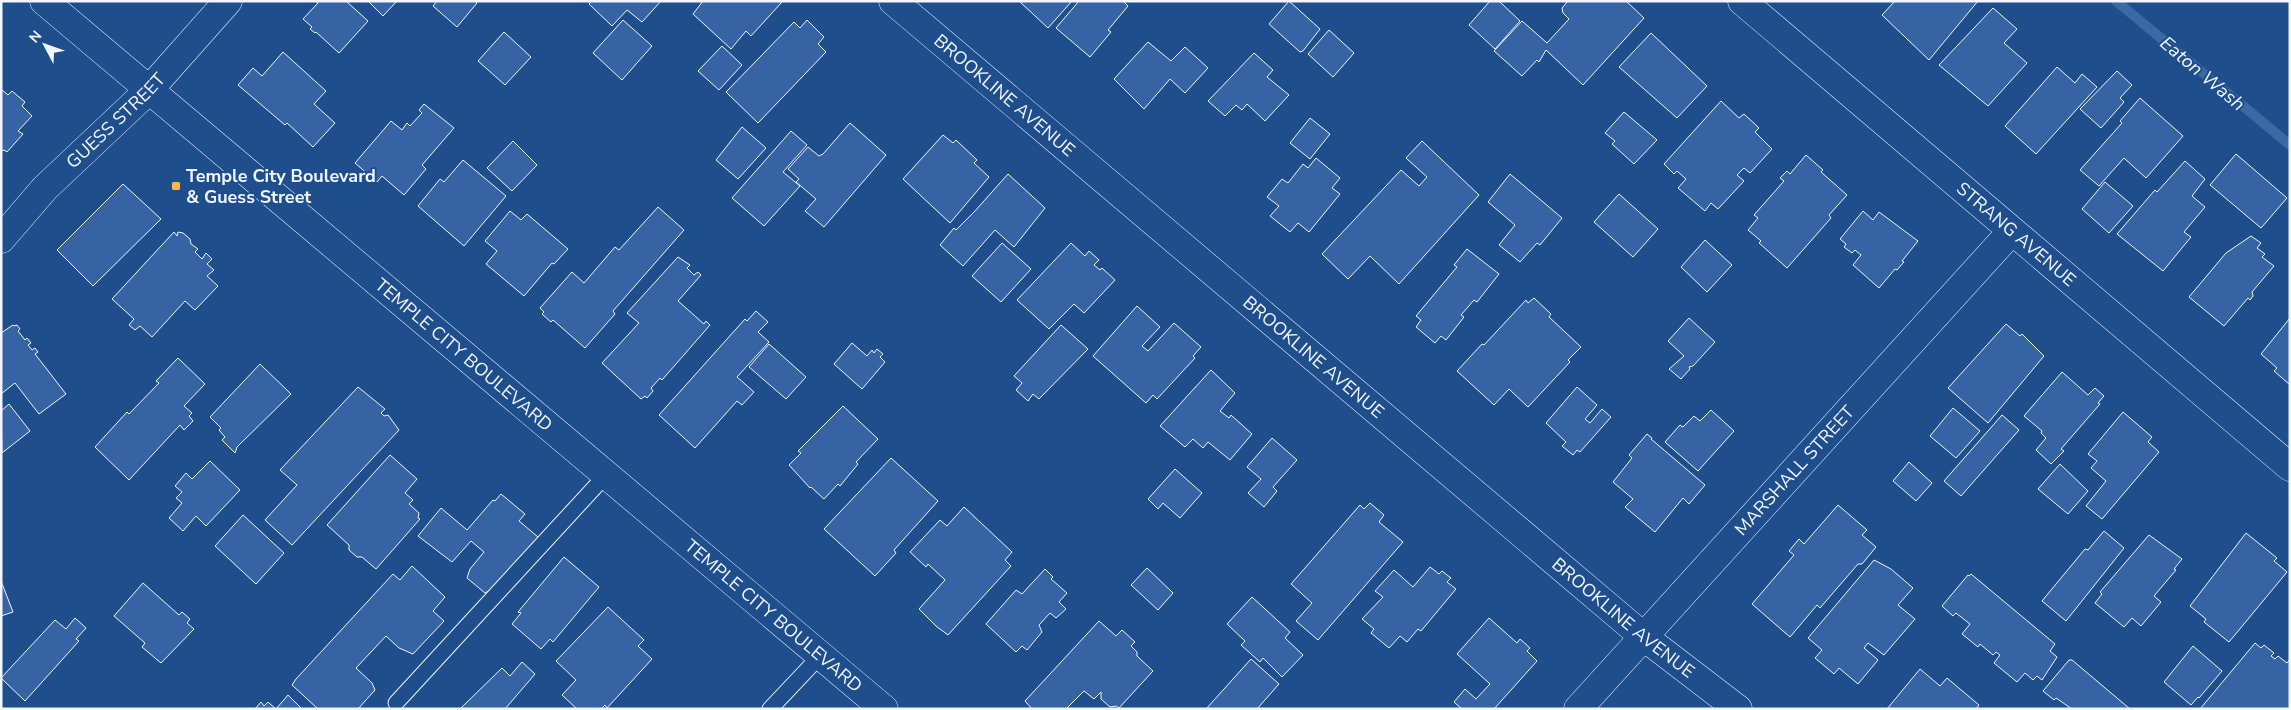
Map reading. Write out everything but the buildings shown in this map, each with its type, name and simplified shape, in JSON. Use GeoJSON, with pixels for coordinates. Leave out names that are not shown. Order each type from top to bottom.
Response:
{"type":"FeatureCollection","features":[{"type":"Feature","properties":{"kind":"street","name":"TEMPLE CITY BOULEVARD"},"geometry":{"type":"LineString","coordinates":[[44,1],[884,709]]}},
{"type":"Feature","properties":{"kind":"street","name":"GUESS STREET"},"geometry":{"type":"LineString","coordinates":[[1,239],[45,188],[148,90],[228,1]]}},
{"type":"Feature","properties":{"kind":"street","name":"BROOKLINE AVENUE"},"geometry":{"type":"LineString","coordinates":[[893,1],[1644,637],[1738,709]]}},
{"type":"Feature","properties":{"kind":"street","name":"STRANG AVENUE"},"geometry":{"type":"LineString","coordinates":[[1742,1],[2011,232],[2290,467]]}},
{"type":"Feature","properties":{"kind":"street","name":"MARSHALL STREET"},"geometry":{"type":"LineString","coordinates":[[1578,709],[2011,232]]}},
{"type":"Feature","properties":{"kind":"lane"},"geometry":{"type":"LineString","coordinates":[[396,703],[606,475]]}},
{"type":"Feature","properties":{"kind":"lane"},"geometry":{"type":"LineString","coordinates":[[770,709],[821,656]]}},
{"type":"Feature","properties":{"kind":"waterway","name":"Eaton Wash"},"geometry":{"type":"LineString","coordinates":[[2116,1],[2290,145]]}},
{"type":"Feature","properties":{"kind":"place","name":"Temple City Boulevard & Guess Street"},"geometry":{"type":"Point","coordinates":[176,186]}}]}
